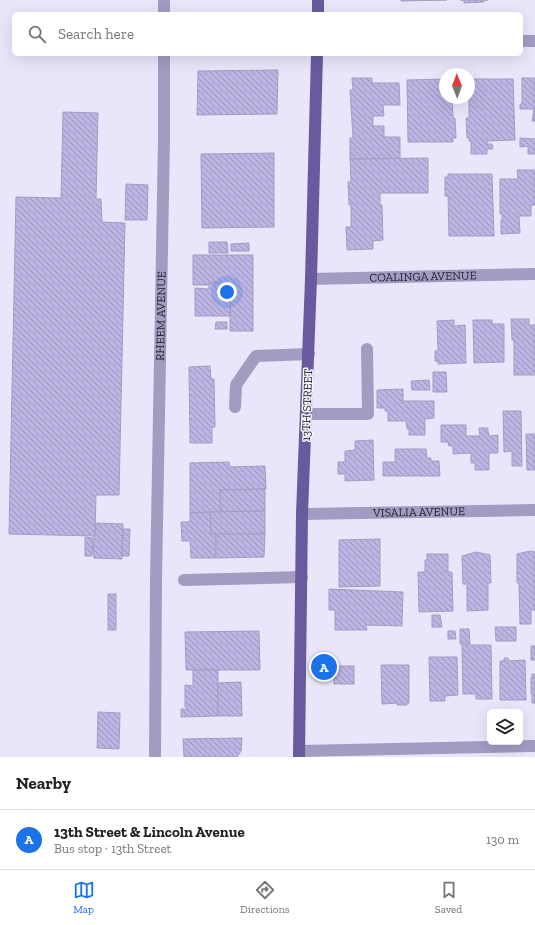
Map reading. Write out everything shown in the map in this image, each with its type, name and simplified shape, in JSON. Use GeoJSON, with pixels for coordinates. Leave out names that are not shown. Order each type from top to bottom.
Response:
{"type":"FeatureCollection","features":[{"type":"Feature","properties":{"kind":"main road"},"geometry":{"type":"LineString","coordinates":[[318,0],[318,12]]}},
{"type":"Feature","properties":{"kind":"main road","name":"13TH STREET"},"geometry":{"type":"LineString","coordinates":[[300,754],[302,514],[309,354],[317,56]]}},
{"type":"Feature","properties":{"kind":"street"},"geometry":{"type":"LineString","coordinates":[[164,0],[164,12]]}},
{"type":"Feature","properties":{"kind":"street"},"geometry":{"type":"LineString","coordinates":[[523,41],[535,41]]}},
{"type":"Feature","properties":{"kind":"street","name":"RHEEM AVENUE"},"geometry":{"type":"LineString","coordinates":[[155,757],[156,579],[164,148],[164,56]]}},
{"type":"Feature","properties":{"kind":"street","name":"COALINGA AVENUE"},"geometry":{"type":"LineString","coordinates":[[311,279],[535,274]]}},
{"type":"Feature","properties":{"kind":"street"},"geometry":{"type":"LineString","coordinates":[[306,414],[368,414],[367,349]]}},
{"type":"Feature","properties":{"kind":"street"},"geometry":{"type":"LineString","coordinates":[[235,407],[236,385],[256,356],[309,354]]}},
{"type":"Feature","properties":{"kind":"street","name":"VISALIA AVENUE"},"geometry":{"type":"LineString","coordinates":[[302,514],[535,510]]}},
{"type":"Feature","properties":{"kind":"street"},"geometry":{"type":"LineString","coordinates":[[184,580],[302,577]]}},
{"type":"Feature","properties":{"kind":"street"},"geometry":{"type":"LineString","coordinates":[[300,754],[408,753],[535,746]]}},
{"type":"Feature","properties":{"kind":"building"},"geometry":{"type":"Polygon","coordinates":[[[401,0],[447,0],[401,1],[401,0]]]}},
{"type":"Feature","properties":{"kind":"building"},"geometry":{"type":"Polygon","coordinates":[[[464,0],[484,0],[484,2],[464,3],[464,0]]]}},
{"type":"Feature","properties":{"kind":"building"},"geometry":{"type":"Polygon","coordinates":[[[278,70],[277,114],[197,115],[198,71],[278,70]]]}},
{"type":"Feature","properties":{"kind":"building"},"geometry":{"type":"Polygon","coordinates":[[[352,78],[372,78],[372,83],[399,83],[400,105],[383,105],[384,116],[373,116],[373,126],[384,126],[384,137],[400,137],[400,159],[350,159],[350,138],[353,138],[350,90],[353,90],[352,78]]]}},
{"type":"Feature","properties":{"kind":"building"},"geometry":{"type":"Polygon","coordinates":[[[522,78],[535,78],[535,121],[532,121],[534,109],[520,109],[520,104],[522,104],[522,78]]]}},
{"type":"Feature","properties":{"kind":"building"},"geometry":{"type":"Polygon","coordinates":[[[439,79],[439,104],[452,104],[456,138],[453,138],[453,142],[408,142],[407,80],[439,79]]]}},
{"type":"Feature","properties":{"kind":"building"},"geometry":{"type":"Polygon","coordinates":[[[475,79],[513,79],[515,140],[487,141],[487,144],[492,144],[493,149],[487,149],[487,154],[471,154],[471,141],[467,138],[466,118],[469,118],[469,104],[475,104],[475,79]]]}},
{"type":"Feature","properties":{"kind":"building"},"geometry":{"type":"Polygon","coordinates":[[[63,112],[98,113],[96,199],[101,199],[102,222],[125,223],[119,495],[96,495],[95,536],[9,534],[16,197],[61,198],[63,112]]]}},
{"type":"Feature","properties":{"kind":"building"},"geometry":{"type":"Polygon","coordinates":[[[520,138],[535,139],[535,154],[528,154],[528,146],[520,147],[520,138]]]}},
{"type":"Feature","properties":{"kind":"building"},"geometry":{"type":"Polygon","coordinates":[[[274,153],[274,227],[202,228],[201,154],[274,153]]]}},
{"type":"Feature","properties":{"kind":"building"},"geometry":{"type":"Polygon","coordinates":[[[428,158],[428,193],[380,193],[380,205],[382,205],[383,240],[373,241],[373,249],[347,250],[346,227],[351,227],[351,205],[349,205],[348,182],[351,182],[350,159],[428,158]]]}},
{"type":"Feature","properties":{"kind":"building"},"geometry":{"type":"Polygon","coordinates":[[[517,170],[535,170],[535,205],[531,205],[531,216],[519,216],[520,233],[501,234],[502,214],[500,214],[500,179],[518,179],[517,170]]]}},
{"type":"Feature","properties":{"kind":"building"},"geometry":{"type":"Polygon","coordinates":[[[448,174],[492,174],[494,236],[449,236],[448,196],[445,196],[445,177],[448,177],[448,174]]]}},
{"type":"Feature","properties":{"kind":"building"},"geometry":{"type":"Polygon","coordinates":[[[126,184],[148,185],[147,220],[125,220],[126,184]]]}},
{"type":"Feature","properties":{"kind":"building"},"geometry":{"type":"Polygon","coordinates":[[[209,242],[227,242],[228,253],[209,253],[209,242]]]}},
{"type":"Feature","properties":{"kind":"building"},"geometry":{"type":"Polygon","coordinates":[[[249,243],[249,251],[231,251],[231,244],[249,243]]]}},
{"type":"Feature","properties":{"kind":"building"},"geometry":{"type":"Polygon","coordinates":[[[193,255],[253,255],[253,331],[230,331],[230,283],[193,285],[193,255]]]}},
{"type":"Feature","properties":{"kind":"building"},"geometry":{"type":"Polygon","coordinates":[[[209,283],[230,283],[230,316],[195,316],[195,288],[209,289],[209,283]]]}},
{"type":"Feature","properties":{"kind":"building"},"geometry":{"type":"Polygon","coordinates":[[[511,319],[529,319],[529,325],[535,325],[535,375],[514,375],[514,340],[512,340],[511,319]]]}},
{"type":"Feature","properties":{"kind":"building"},"geometry":{"type":"Polygon","coordinates":[[[454,320],[454,326],[465,325],[466,363],[438,364],[438,361],[435,361],[435,351],[438,351],[437,321],[454,320]]]}},
{"type":"Feature","properties":{"kind":"building"},"geometry":{"type":"Polygon","coordinates":[[[473,320],[492,320],[492,324],[504,324],[504,362],[474,363],[473,320]]]}},
{"type":"Feature","properties":{"kind":"building"},"geometry":{"type":"Polygon","coordinates":[[[216,322],[227,322],[227,329],[215,329],[216,322]]]}},
{"type":"Feature","properties":{"kind":"building"},"geometry":{"type":"Polygon","coordinates":[[[210,366],[211,379],[214,379],[215,427],[212,427],[212,443],[190,443],[189,367],[210,366]]]}},
{"type":"Feature","properties":{"kind":"building"},"geometry":{"type":"Polygon","coordinates":[[[433,372],[446,372],[447,392],[433,392],[433,372]]]}},
{"type":"Feature","properties":{"kind":"building"},"geometry":{"type":"Polygon","coordinates":[[[429,380],[430,390],[412,390],[411,381],[429,380]]]}},
{"type":"Feature","properties":{"kind":"building"},"geometry":{"type":"Polygon","coordinates":[[[403,389],[403,401],[434,401],[434,418],[425,419],[425,435],[409,435],[409,429],[407,429],[406,421],[388,421],[388,411],[385,411],[385,408],[377,408],[377,390],[403,389]]]}},
{"type":"Feature","properties":{"kind":"building"},"geometry":{"type":"Polygon","coordinates":[[[503,411],[521,411],[522,466],[512,466],[512,451],[504,452],[503,411]]]}},
{"type":"Feature","properties":{"kind":"building"},"geometry":{"type":"Polygon","coordinates":[[[441,425],[466,425],[466,436],[480,436],[479,428],[488,428],[489,436],[498,435],[498,453],[489,453],[489,470],[475,470],[475,463],[471,463],[471,453],[453,454],[453,446],[449,446],[448,442],[441,442],[441,425]]]}},
{"type":"Feature","properties":{"kind":"building"},"geometry":{"type":"Polygon","coordinates":[[[526,434],[535,434],[535,470],[527,470],[526,434]]]}},
{"type":"Feature","properties":{"kind":"building"},"geometry":{"type":"Polygon","coordinates":[[[373,440],[374,480],[345,481],[345,474],[338,474],[338,462],[345,462],[345,451],[355,450],[355,441],[373,440]]]}},
{"type":"Feature","properties":{"kind":"building"},"geometry":{"type":"Polygon","coordinates":[[[395,449],[426,449],[427,458],[431,458],[431,461],[439,461],[440,476],[383,476],[383,462],[395,462],[395,449]]]}},
{"type":"Feature","properties":{"kind":"building"},"geometry":{"type":"Polygon","coordinates":[[[229,462],[230,467],[265,466],[266,489],[220,490],[221,512],[190,513],[190,463],[229,462]]]}},
{"type":"Feature","properties":{"kind":"building"},"geometry":{"type":"Polygon","coordinates":[[[265,489],[265,511],[221,512],[220,490],[265,489]]]}},
{"type":"Feature","properties":{"kind":"building"},"geometry":{"type":"Polygon","coordinates":[[[265,511],[265,534],[211,535],[210,512],[265,511]]]}},
{"type":"Feature","properties":{"kind":"building"},"geometry":{"type":"Polygon","coordinates":[[[210,512],[211,535],[216,534],[216,558],[191,558],[190,541],[182,541],[181,522],[190,522],[190,513],[210,512]]]}},
{"type":"Feature","properties":{"kind":"building"},"geometry":{"type":"Polygon","coordinates":[[[96,523],[123,524],[122,559],[94,558],[93,540],[94,541],[96,523]]]}},
{"type":"Feature","properties":{"kind":"building"},"geometry":{"type":"Polygon","coordinates":[[[123,529],[130,529],[129,556],[122,556],[123,529]]]}},
{"type":"Feature","properties":{"kind":"building"},"geometry":{"type":"Polygon","coordinates":[[[216,534],[265,534],[264,557],[216,558],[216,534]]]}},
{"type":"Feature","properties":{"kind":"building"},"geometry":{"type":"Polygon","coordinates":[[[85,537],[93,538],[92,556],[85,556],[85,537]]]}},
{"type":"Feature","properties":{"kind":"building"},"geometry":{"type":"Polygon","coordinates":[[[380,539],[380,586],[339,587],[339,540],[380,539]]]}},
{"type":"Feature","properties":{"kind":"building"},"geometry":{"type":"Polygon","coordinates":[[[530,551],[535,552],[535,610],[531,610],[531,624],[520,624],[519,583],[517,583],[517,554],[530,551]]]}},
{"type":"Feature","properties":{"kind":"building"},"geometry":{"type":"Polygon","coordinates":[[[476,552],[490,555],[491,583],[488,583],[488,610],[467,611],[467,584],[463,584],[462,556],[476,552]]]}},
{"type":"Feature","properties":{"kind":"building"},"geometry":{"type":"Polygon","coordinates":[[[427,554],[448,554],[448,572],[452,572],[453,611],[419,612],[418,572],[425,572],[425,560],[427,560],[427,554]]]}},
{"type":"Feature","properties":{"kind":"building"},"geometry":{"type":"Polygon","coordinates":[[[329,589],[403,592],[402,626],[366,625],[367,630],[335,630],[335,610],[329,610],[329,589]]]}},
{"type":"Feature","properties":{"kind":"building"},"geometry":{"type":"Polygon","coordinates":[[[108,594],[116,594],[116,630],[108,630],[108,594]]]}},
{"type":"Feature","properties":{"kind":"building"},"geometry":{"type":"Polygon","coordinates":[[[432,615],[440,615],[442,627],[432,627],[432,615]]]}},
{"type":"Feature","properties":{"kind":"building"},"geometry":{"type":"Polygon","coordinates":[[[495,627],[516,627],[516,641],[496,641],[495,627]]]}},
{"type":"Feature","properties":{"kind":"building"},"geometry":{"type":"Polygon","coordinates":[[[460,629],[469,629],[470,644],[460,644],[460,629]]]}},
{"type":"Feature","properties":{"kind":"building"},"geometry":{"type":"Polygon","coordinates":[[[259,631],[260,670],[186,670],[185,632],[259,631]]]}},
{"type":"Feature","properties":{"kind":"building"},"geometry":{"type":"Polygon","coordinates":[[[448,631],[455,631],[456,639],[448,639],[448,631]]]}},
{"type":"Feature","properties":{"kind":"building"},"geometry":{"type":"Polygon","coordinates":[[[462,645],[491,645],[492,699],[476,699],[476,694],[463,694],[462,645]]]}},
{"type":"Feature","properties":{"kind":"building"},"geometry":{"type":"Polygon","coordinates":[[[531,646],[535,646],[535,660],[531,660],[531,646]]]}},
{"type":"Feature","properties":{"kind":"building"},"geometry":{"type":"Polygon","coordinates":[[[429,657],[457,657],[458,695],[445,696],[445,701],[430,701],[429,657]]]}},
{"type":"Feature","properties":{"kind":"building"},"geometry":{"type":"Polygon","coordinates":[[[504,658],[508,658],[509,661],[525,660],[526,700],[500,700],[500,661],[504,661],[504,658]]]}},
{"type":"Feature","properties":{"kind":"building"},"geometry":{"type":"Polygon","coordinates":[[[381,665],[409,665],[409,703],[407,703],[407,705],[397,705],[398,703],[382,704],[381,665]]]}},
{"type":"Feature","properties":{"kind":"building"},"geometry":{"type":"Polygon","coordinates":[[[334,666],[354,666],[354,684],[334,684],[334,666]]]}},
{"type":"Feature","properties":{"kind":"building"},"geometry":{"type":"Polygon","coordinates":[[[193,670],[218,670],[218,716],[181,717],[181,709],[187,709],[187,707],[185,707],[185,685],[193,686],[193,670]]]}},
{"type":"Feature","properties":{"kind":"building"},"geometry":{"type":"Polygon","coordinates":[[[532,674],[535,674],[535,703],[532,703],[532,693],[531,694],[532,674]]]}},
{"type":"Feature","properties":{"kind":"building"},"geometry":{"type":"Polygon","coordinates":[[[241,682],[242,716],[218,716],[218,683],[241,682]]]}},
{"type":"Feature","properties":{"kind":"building"},"geometry":{"type":"Polygon","coordinates":[[[98,712],[120,713],[119,749],[97,748],[98,712]]]}},
{"type":"Feature","properties":{"kind":"building"},"geometry":{"type":"Polygon","coordinates":[[[242,738],[241,751],[237,757],[184,757],[183,739],[242,738]]]}},
{"type":"Feature","properties":{"kind":"place","name":"13th Street & Lincoln Avenue"},"geometry":{"type":"Point","coordinates":[324,667]}}]}
